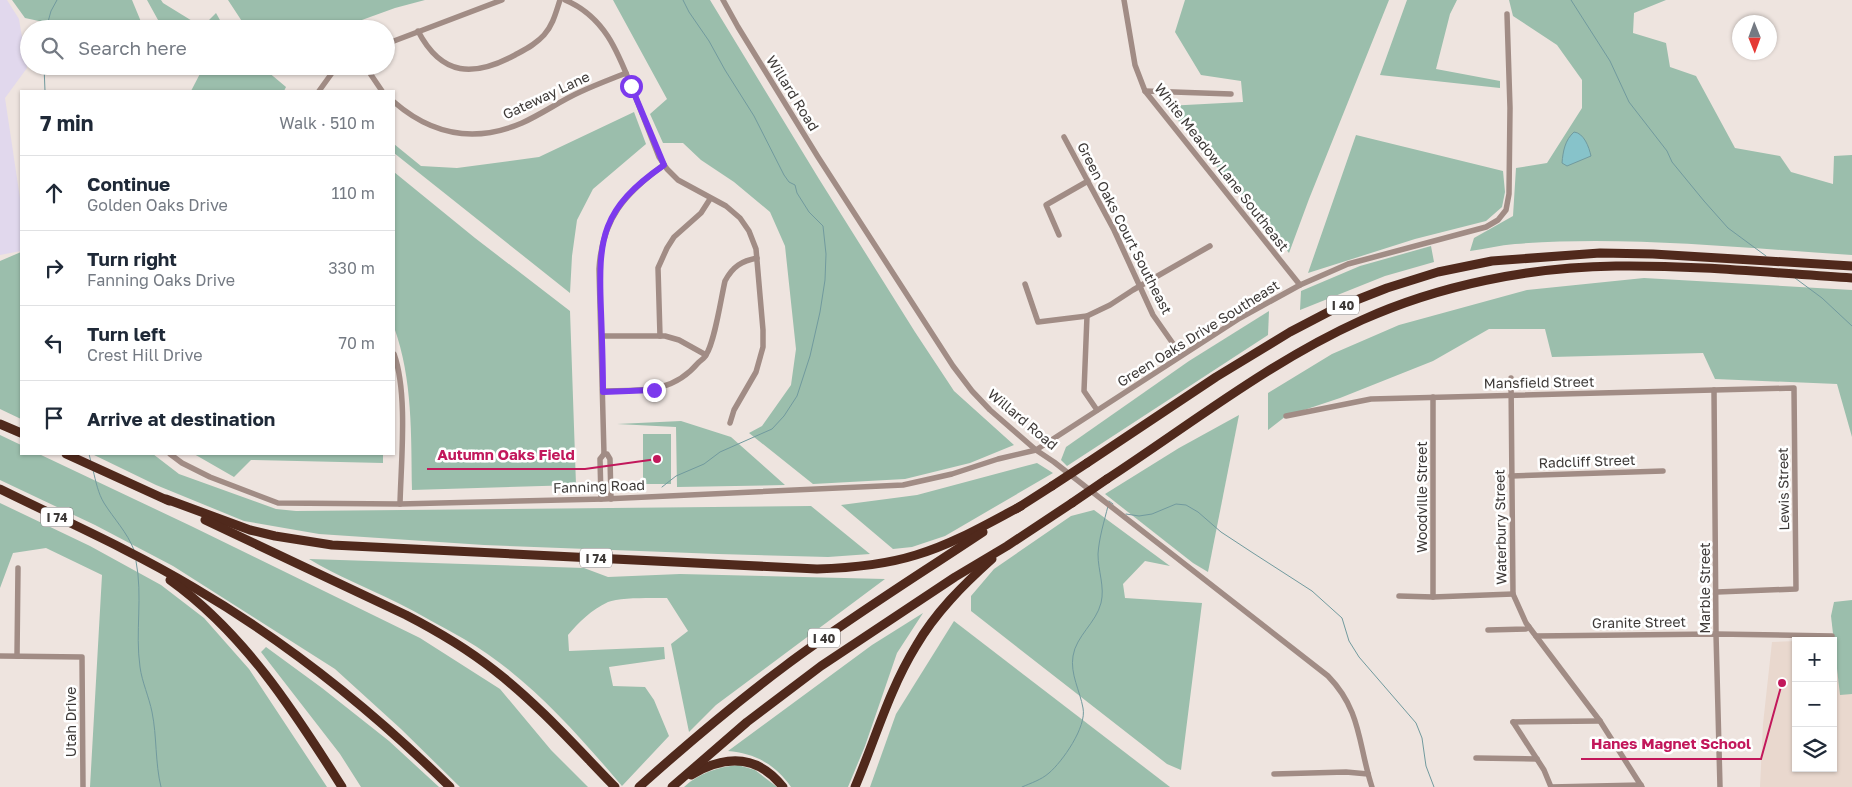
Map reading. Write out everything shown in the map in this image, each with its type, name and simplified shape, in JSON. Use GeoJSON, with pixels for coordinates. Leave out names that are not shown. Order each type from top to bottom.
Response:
{"type":"FeatureCollection","features":[{"type":"Feature","properties":{"kind":"highway","name":"I 40"},"geometry":{"type":"LineString","coordinates":[[639,787],[694,737],[829,634],[1216,377],[1290,332],[1336,308],[1387,288],[1438,272],[1492,261],[1600,253],[1653,254],[1852,266]]}},
{"type":"Feature","properties":{"kind":"highway","name":"I 40"},"geometry":{"type":"LineString","coordinates":[[674,785],[716,746],[798,682],[1238,392],[1316,343],[1365,319],[1413,301],[1463,286],[1514,275],[1564,269],[1663,266],[1852,278]]}},
{"type":"Feature","properties":{"kind":"highway"},"geometry":{"type":"LineString","coordinates":[[0,424],[20,433]]}},
{"type":"Feature","properties":{"kind":"highway","name":"I 74"},"geometry":{"type":"LineString","coordinates":[[68,455],[166,499],[250,530],[332,545],[817,569],[873,565],[918,555],[960,538],[1021,506]]}},
{"type":"Feature","properties":{"kind":"highway","name":"I 74"},"geometry":{"type":"LineString","coordinates":[[0,489],[115,545],[192,586],[286,647],[370,713],[450,787]]}},
{"type":"Feature","properties":{"kind":"highway"},"geometry":{"type":"LineString","coordinates":[[166,499],[242,538],[406,615],[468,651],[517,689],[615,787]]}},
{"type":"Feature","properties":{"kind":"highway"},"geometry":{"type":"LineString","coordinates":[[115,545],[183,589],[239,642],[273,685],[342,787]]}},
{"type":"Feature","properties":{"kind":"highway"},"geometry":{"type":"LineString","coordinates":[[855,787],[892,692],[916,645],[948,602],[1007,546]]}},
{"type":"Feature","properties":{"kind":"highway"},"geometry":{"type":"LineString","coordinates":[[674,785],[712,764],[734,760],[762,767],[771,773],[783,787]]}},
{"type":"Feature","properties":{"kind":"street"},"geometry":{"type":"LineString","coordinates":[[395,41],[502,0]]}},
{"type":"Feature","properties":{"kind":"street"},"geometry":{"type":"LineString","coordinates":[[418,32],[428,48],[446,63],[460,68],[484,69],[501,63],[539,40],[550,28],[560,0]]}},
{"type":"Feature","properties":{"kind":"street"},"geometry":{"type":"LineString","coordinates":[[565,0],[589,14],[603,28],[626,72],[664,165],[678,180],[726,206],[740,218],[749,232],[758,258],[763,330],[761,356],[753,379],[738,402],[730,423]]}},
{"type":"Feature","properties":{"kind":"street","name":"Willard Road"},"geometry":{"type":"LineString","coordinates":[[723,0],[818,157],[953,366],[972,391],[990,410],[1036,450],[1054,462],[1328,676],[1338,686],[1352,711],[1361,738],[1372,787]]}},
{"type":"Feature","properties":{"kind":"street","name":"White Meadow Lane Southeast"},"geometry":{"type":"LineString","coordinates":[[1124,0],[1135,65],[1145,91],[1300,285]]}},
{"type":"Feature","properties":{"kind":"street","name":"Green Oaks Drive Southeast"},"geometry":{"type":"LineString","coordinates":[[1036,450],[1240,318],[1300,285],[1348,264],[1486,226],[1498,220],[1506,210],[1509,194],[1510,125],[1507,14]]}},
{"type":"Feature","properties":{"kind":"street","name":"Gateway Lane"},"geometry":{"type":"LineString","coordinates":[[395,103],[419,121],[431,126],[468,134],[493,132],[522,122],[580,92],[626,72]]}},
{"type":"Feature","properties":{"kind":"street"},"geometry":{"type":"LineString","coordinates":[[320,90],[331,75]]}},
{"type":"Feature","properties":{"kind":"street"},"geometry":{"type":"LineString","coordinates":[[372,75],[381,90]]}},
{"type":"Feature","properties":{"kind":"street"},"geometry":{"type":"LineString","coordinates":[[1145,91],[1231,94]]}},
{"type":"Feature","properties":{"kind":"street","name":"Green Oaks Court Southeast"},"geometry":{"type":"LineString","coordinates":[[1064,137],[1114,230],[1154,315],[1181,356]]}},
{"type":"Feature","properties":{"kind":"street"},"geometry":{"type":"LineString","coordinates":[[601,500],[600,459],[604,454],[599,269],[601,252],[608,227],[620,205],[631,191],[664,165]]}},
{"type":"Feature","properties":{"kind":"street"},"geometry":{"type":"LineString","coordinates":[[1059,235],[1046,205],[1088,181]]}},
{"type":"Feature","properties":{"kind":"street"},"geometry":{"type":"LineString","coordinates":[[660,336],[658,268],[674,236],[702,213],[710,199]]}},
{"type":"Feature","properties":{"kind":"street"},"geometry":{"type":"LineString","coordinates":[[1026,284],[1038,322],[1087,316],[1110,305],[1210,246]]}},
{"type":"Feature","properties":{"kind":"street"},"geometry":{"type":"LineString","coordinates":[[603,392],[654,390],[669,386],[689,373],[706,355],[729,273],[743,261],[758,258]]}},
{"type":"Feature","properties":{"kind":"street"},"geometry":{"type":"LineString","coordinates":[[1087,316],[1084,391],[1097,410]]}},
{"type":"Feature","properties":{"kind":"street"},"geometry":{"type":"LineString","coordinates":[[602,336],[660,336],[679,340],[706,355]]}},
{"type":"Feature","properties":{"kind":"street"},"geometry":{"type":"LineString","coordinates":[[395,357],[402,408],[400,504]]}},
{"type":"Feature","properties":{"kind":"street","name":"Waterbury Street"},"geometry":{"type":"LineString","coordinates":[[1511,378],[1513,594],[1529,627],[1600,721],[1641,786]]}},
{"type":"Feature","properties":{"kind":"street","name":"Mansfield Street"},"geometry":{"type":"LineString","coordinates":[[1286,416],[1371,399],[1794,388]]}},
{"type":"Feature","properties":{"kind":"street","name":"Lewis Street"},"geometry":{"type":"LineString","coordinates":[[1717,592],[1796,590],[1794,388]]}},
{"type":"Feature","properties":{"kind":"street","name":"Marble Street"},"geometry":{"type":"LineString","coordinates":[[1714,390],[1716,634],[1720,787]]}},
{"type":"Feature","properties":{"kind":"street","name":"Woodville Street"},"geometry":{"type":"LineString","coordinates":[[1433,397],[1433,597]]}},
{"type":"Feature","properties":{"kind":"street","name":"Fanning Road"},"geometry":{"type":"LineString","coordinates":[[172,455],[210,477],[278,504],[400,504],[601,500],[903,485],[952,474],[998,459],[1036,450]]}},
{"type":"Feature","properties":{"kind":"street"},"geometry":{"type":"LineString","coordinates":[[604,454],[607,454],[610,459],[610,499]]}},
{"type":"Feature","properties":{"kind":"street","name":"Radcliff Street"},"geometry":{"type":"LineString","coordinates":[[1511,476],[1663,471]]}},
{"type":"Feature","properties":{"kind":"street"},"geometry":{"type":"LineString","coordinates":[[0,656],[17,656],[18,568]]}},
{"type":"Feature","properties":{"kind":"street"},"geometry":{"type":"LineString","coordinates":[[1398,596],[1433,597],[1513,594]]}},
{"type":"Feature","properties":{"kind":"street"},"geometry":{"type":"LineString","coordinates":[[1488,630],[1529,627]]}},
{"type":"Feature","properties":{"kind":"street","name":"Granite Street"},"geometry":{"type":"LineString","coordinates":[[1536,636],[1716,634],[1832,636]]}},
{"type":"Feature","properties":{"kind":"street","name":"Utah Drive"},"geometry":{"type":"LineString","coordinates":[[17,656],[82,657],[83,787]]}},
{"type":"Feature","properties":{"kind":"street"},"geometry":{"type":"LineString","coordinates":[[1600,721],[1513,722],[1544,770],[1551,787],[1641,786]]}},
{"type":"Feature","properties":{"kind":"street"},"geometry":{"type":"LineString","coordinates":[[1476,758],[1537,759]]}},
{"type":"Feature","properties":{"kind":"street"},"geometry":{"type":"LineString","coordinates":[[1274,774],[1368,774]]}},
{"type":"Feature","properties":{"kind":"shaded area"},"geometry":{"type":"Polygon","coordinates":[[[0,0],[7,0],[19,19],[20,25],[20,75],[22,75],[5,98],[20,198],[20,251],[0,255],[0,0]]]}},
{"type":"Feature","properties":{"kind":"shaded area"},"geometry":{"type":"Polygon","coordinates":[[[1852,637],[1852,787],[1760,787],[1763,724],[1772,642],[1792,641],[1792,772],[1837,772],[1837,638],[1852,637]]]}},
{"type":"Feature","properties":{"kind":"green space"},"geometry":{"type":"Polygon","coordinates":[[[12,0],[132,0],[140,20],[34,20],[25,18],[12,0]]]}},
{"type":"Feature","properties":{"kind":"green space"},"geometry":{"type":"Polygon","coordinates":[[[147,0],[161,0],[191,20],[158,20],[147,0]]]}},
{"type":"Feature","properties":{"kind":"green space"},"geometry":{"type":"Polygon","coordinates":[[[228,0],[425,0],[362,20],[241,20],[228,0]]]}},
{"type":"Feature","properties":{"kind":"green space"},"geometry":{"type":"Polygon","coordinates":[[[613,0],[710,0],[819,179],[954,391],[1014,445],[970,463],[905,479],[813,484],[749,433],[762,426],[791,385],[796,349],[785,246],[770,212],[734,182],[701,160],[683,143],[663,143],[650,114],[667,99],[613,0]]]}},
{"type":"Feature","properties":{"kind":"green space"},"geometry":{"type":"Polygon","coordinates":[[[1185,0],[1389,0],[1289,253],[1166,106],[1243,102],[1241,81],[1201,75],[1175,32],[1185,0]]]}},
{"type":"Feature","properties":{"kind":"green space"},"geometry":{"type":"Polygon","coordinates":[[[1407,0],[1457,0],[1450,14],[1436,69],[1500,81],[1500,88],[1380,75],[1407,0]]]}},
{"type":"Feature","properties":{"kind":"green space"},"geometry":{"type":"Polygon","coordinates":[[[1509,0],[1666,0],[1634,13],[1633,33],[1666,43],[1670,67],[1696,76],[1735,148],[1780,156],[1791,172],[1833,184],[1834,156],[1852,155],[1852,255],[1683,244],[1598,241],[1515,244],[1470,251],[1474,238],[1513,216],[1516,168],[1547,163],[1582,108],[1582,80],[1557,45],[1513,16],[1509,0]]]}},
{"type":"Feature","properties":{"kind":"green space"},"geometry":{"type":"Polygon","coordinates":[[[216,13],[220,20],[209,20],[216,13]]]}},
{"type":"Feature","properties":{"kind":"green space"},"geometry":{"type":"Polygon","coordinates":[[[199,75],[272,75],[286,87],[284,90],[192,90],[199,75]]]}},
{"type":"Feature","properties":{"kind":"green space"},"geometry":{"type":"Polygon","coordinates":[[[634,112],[646,144],[593,189],[577,220],[572,256],[570,293],[395,154],[395,145],[421,166],[457,168],[539,157],[634,112]]]}},
{"type":"Feature","properties":{"kind":"green space"},"geometry":{"type":"Polygon","coordinates":[[[1356,135],[1503,171],[1505,192],[1502,207],[1486,221],[1415,239],[1308,273],[1356,135]]]}},
{"type":"Feature","properties":{"kind":"green space"},"geometry":{"type":"Polygon","coordinates":[[[395,173],[475,238],[570,311],[576,485],[412,490],[410,408],[405,367],[395,330],[395,173]]]}},
{"type":"Feature","properties":{"kind":"green space"},"geometry":{"type":"Polygon","coordinates":[[[1431,246],[1434,262],[1385,276],[1300,310],[1301,291],[1360,266],[1431,246]]]}},
{"type":"Feature","properties":{"kind":"green space"},"geometry":{"type":"Polygon","coordinates":[[[20,252],[20,419],[0,409],[0,261],[20,252]]]}},
{"type":"Feature","properties":{"kind":"green space"},"geometry":{"type":"Polygon","coordinates":[[[1644,278],[1852,290],[1852,437],[1837,384],[1715,379],[1703,353],[1552,357],[1545,329],[1489,329],[1433,361],[1340,398],[1286,416],[1268,430],[1268,393],[1332,354],[1399,325],[1527,290],[1644,278]]]}},
{"type":"Feature","properties":{"kind":"green space"},"geometry":{"type":"Polygon","coordinates":[[[1269,311],[1268,335],[1067,466],[1061,460],[1066,447],[1189,361],[1269,311]]]}},
{"type":"Feature","properties":{"kind":"green space"},"geometry":{"type":"Polygon","coordinates":[[[1239,415],[1208,572],[1193,563],[1105,494],[1179,448],[1239,415]]]}},
{"type":"Feature","properties":{"kind":"green space"},"geometry":{"type":"Polygon","coordinates":[[[681,421],[731,437],[785,485],[677,487],[676,427],[617,424],[681,421]]]}},
{"type":"Feature","properties":{"kind":"green space"},"geometry":{"type":"Polygon","coordinates":[[[643,434],[671,434],[671,484],[643,484],[643,434]]]}},
{"type":"Feature","properties":{"kind":"green space"},"geometry":{"type":"Polygon","coordinates":[[[0,435],[20,445],[20,455],[41,455],[420,638],[500,689],[551,750],[588,787],[460,787],[401,729],[335,669],[173,566],[95,525],[0,480],[0,435]]]}},
{"type":"Feature","properties":{"kind":"green space"},"geometry":{"type":"Polygon","coordinates":[[[94,455],[154,455],[179,474],[276,509],[296,511],[811,506],[870,554],[828,557],[718,554],[484,545],[319,534],[244,521],[156,485],[94,455]]]}},
{"type":"Feature","properties":{"kind":"green space"},"geometry":{"type":"Polygon","coordinates":[[[196,455],[383,455],[383,463],[251,460],[234,477],[196,455]]]}},
{"type":"Feature","properties":{"kind":"green space"},"geometry":{"type":"Polygon","coordinates":[[[1037,463],[1053,473],[945,536],[912,547],[893,549],[841,505],[917,495],[1037,463]]]}},
{"type":"Feature","properties":{"kind":"green space"},"geometry":{"type":"Polygon","coordinates":[[[0,503],[90,546],[161,585],[204,618],[249,669],[327,787],[90,787],[102,575],[46,548],[13,553],[0,588],[0,503]]]}},
{"type":"Feature","properties":{"kind":"green space"},"geometry":{"type":"Polygon","coordinates":[[[1094,510],[1170,566],[1145,561],[1123,584],[1125,598],[1202,603],[1181,770],[1167,764],[971,611],[971,596],[994,569],[1071,516],[1094,510]]]}},
{"type":"Feature","properties":{"kind":"green space"},"geometry":{"type":"Polygon","coordinates":[[[309,559],[584,568],[608,577],[680,574],[885,579],[716,705],[689,732],[671,644],[688,631],[667,598],[613,600],[591,613],[568,635],[569,651],[664,647],[665,659],[609,667],[613,686],[645,687],[654,700],[669,736],[622,786],[587,745],[549,706],[487,653],[414,612],[309,559]]]}},
{"type":"Feature","properties":{"kind":"green space"},"geometry":{"type":"Polygon","coordinates":[[[1852,600],[1852,694],[1840,695],[1837,669],[1837,637],[1833,637],[1831,616],[1834,602],[1852,600]]]}},
{"type":"Feature","properties":{"kind":"green space"},"geometry":{"type":"Polygon","coordinates":[[[923,613],[897,653],[865,746],[848,787],[791,787],[779,772],[764,761],[747,754],[728,751],[872,645],[923,613]]]}},
{"type":"Feature","properties":{"kind":"green space"},"geometry":{"type":"Polygon","coordinates":[[[954,621],[1170,787],[870,787],[896,714],[954,621]]]}},
{"type":"Feature","properties":{"kind":"green space"},"geometry":{"type":"Polygon","coordinates":[[[266,647],[389,741],[439,787],[361,787],[340,754],[261,652],[266,647]]]}},
{"type":"Feature","properties":{"kind":"green space"},"geometry":{"type":"Polygon","coordinates":[[[738,765],[755,770],[777,787],[684,787],[696,778],[709,772],[723,767],[738,765]]]}},
{"type":"Feature","properties":{"kind":"water"},"geometry":{"type":"Polygon","coordinates":[[[1574,132],[1581,135],[1591,156],[1567,166],[1562,163],[1564,150],[1568,139],[1574,132]]]}},
{"type":"Feature","properties":{"kind":"waterway"},"geometry":{"type":"LineString","coordinates":[[48,20],[57,0]]}},
{"type":"Feature","properties":{"kind":"waterway"},"geometry":{"type":"LineString","coordinates":[[662,487],[676,476],[704,464],[720,452],[772,429],[784,416],[797,396],[810,356],[825,280],[826,254],[823,226],[809,212],[797,193],[795,185],[789,182],[784,175],[754,116],[683,0]]}},
{"type":"Feature","properties":{"kind":"waterway"},"geometry":{"type":"LineString","coordinates":[[1571,0],[1610,61],[1629,102],[1667,151],[1672,162],[1728,228],[1766,256]]}},
{"type":"Feature","properties":{"kind":"waterway"},"geometry":{"type":"LineString","coordinates":[[44,75],[45,90]]}},
{"type":"Feature","properties":{"kind":"waterway"},"geometry":{"type":"LineString","coordinates":[[1795,278],[1822,298],[1852,326]]}},
{"type":"Feature","properties":{"kind":"waterway"},"geometry":{"type":"LineString","coordinates":[[89,455],[91,462]]}},
{"type":"Feature","properties":{"kind":"waterway"},"geometry":{"type":"LineString","coordinates":[[93,470],[102,499],[124,531],[134,550]]}},
{"type":"Feature","properties":{"kind":"waterway"},"geometry":{"type":"LineString","coordinates":[[1109,501],[1113,504]]}},
{"type":"Feature","properties":{"kind":"waterway"},"geometry":{"type":"LineString","coordinates":[[1126,514],[1139,516],[1152,514],[1176,504],[1186,505],[1198,512],[1221,532],[1312,591],[1342,618],[1349,641],[1359,657],[1416,723],[1422,738],[1426,766],[1434,787]]}},
{"type":"Feature","properties":{"kind":"waterway"},"geometry":{"type":"LineString","coordinates":[[1022,787],[1043,778],[1054,768],[1067,753],[1081,725],[1083,708],[1072,663],[1078,642],[1095,617],[1101,603],[1102,591],[1098,554],[1108,506]]}},
{"type":"Feature","properties":{"kind":"waterway"},"geometry":{"type":"LineString","coordinates":[[136,561],[139,587],[138,641],[140,667],[152,712],[161,787]]}},
{"type":"Feature","properties":{"kind":"place","name":"Autumn Oaks Field"},"geometry":{"type":"Point","coordinates":[657,459]}},
{"type":"Feature","properties":{"kind":"place","name":"Hanes Magnet School"},"geometry":{"type":"Point","coordinates":[1782,683]}},
{"type":"Feature","properties":{"kind":"route"},"geometry":{"type":"LineString","coordinates":[[631,86],[664,165],[637,185],[625,198],[611,220],[602,244],[599,269],[603,392],[654,390]]}}]}
